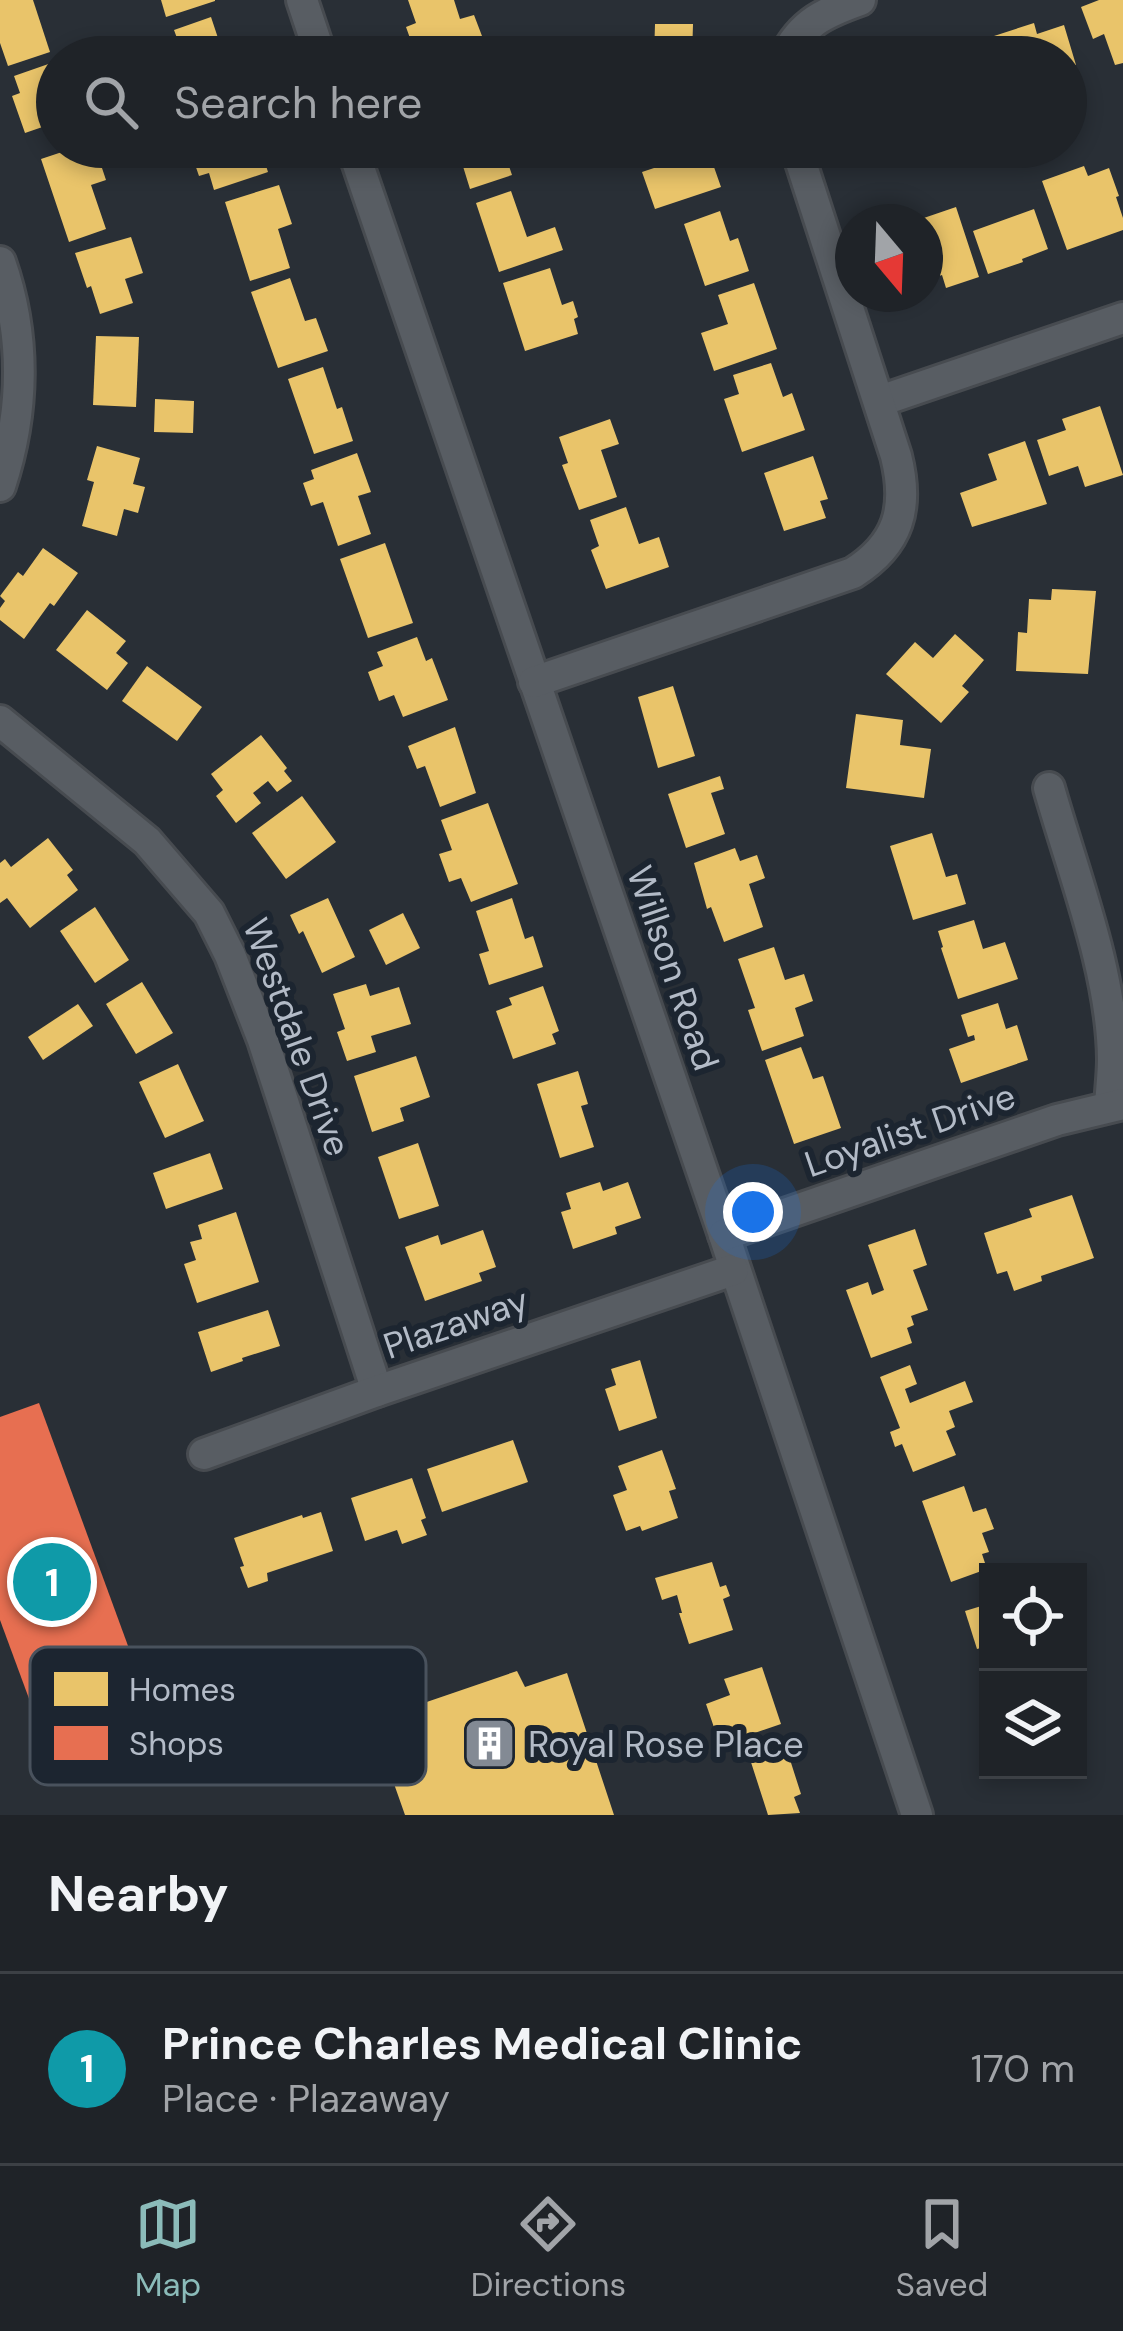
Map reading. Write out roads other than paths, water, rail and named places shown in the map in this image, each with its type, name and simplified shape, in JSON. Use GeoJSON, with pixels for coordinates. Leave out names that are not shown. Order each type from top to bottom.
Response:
{"type":"FeatureCollection","features":[{"type":"Feature","properties":{"kind":"street"},"geometry":{"type":"LineString","coordinates":[[302,0],[314,36]]}},
{"type":"Feature","properties":{"kind":"street"},"geometry":{"type":"LineString","coordinates":[[797,36],[814,19],[860,0]]}},
{"type":"Feature","properties":{"kind":"street","name":"Willson Road"},"geometry":{"type":"LineString","coordinates":[[359,168],[917,1815]]}},
{"type":"Feature","properties":{"kind":"street"},"geometry":{"type":"LineString","coordinates":[[534,682],[839,579],[866,565],[887,543],[900,515],[902,484],[880,401],[803,168]]}},
{"type":"Feature","properties":{"kind":"street"},"geometry":{"type":"LineString","coordinates":[[0,262],[16,325],[20,381],[14,438],[0,486]]}},
{"type":"Feature","properties":{"kind":"street"},"geometry":{"type":"LineString","coordinates":[[880,401],[1123,318]]}},
{"type":"Feature","properties":{"kind":"street","name":"Westdale Drive"},"geometry":{"type":"LineString","coordinates":[[0,722],[147,841],[209,913],[263,1040],[377,1391]]}},
{"type":"Feature","properties":{"kind":"street"},"geometry":{"type":"LineString","coordinates":[[1049,788],[1098,956],[1108,1008],[1116,1105]]}},
{"type":"Feature","properties":{"kind":"street","name":"Loyalist Drive"},"geometry":{"type":"LineString","coordinates":[[724,1235],[1057,1120],[1116,1105]]}},
{"type":"Feature","properties":{"kind":"street","name":"Plazaway"},"geometry":{"type":"LineString","coordinates":[[204,1454],[734,1270]]}},
{"type":"Feature","properties":{"kind":"place","name":"Prince Charles Medical Clinic"},"geometry":{"type":"Point","coordinates":[52,1582]}},
{"type":"Feature","properties":{"kind":"place","name":"Royal Rose Place"},"geometry":{"type":"Point","coordinates":[489,1744]}}]}
